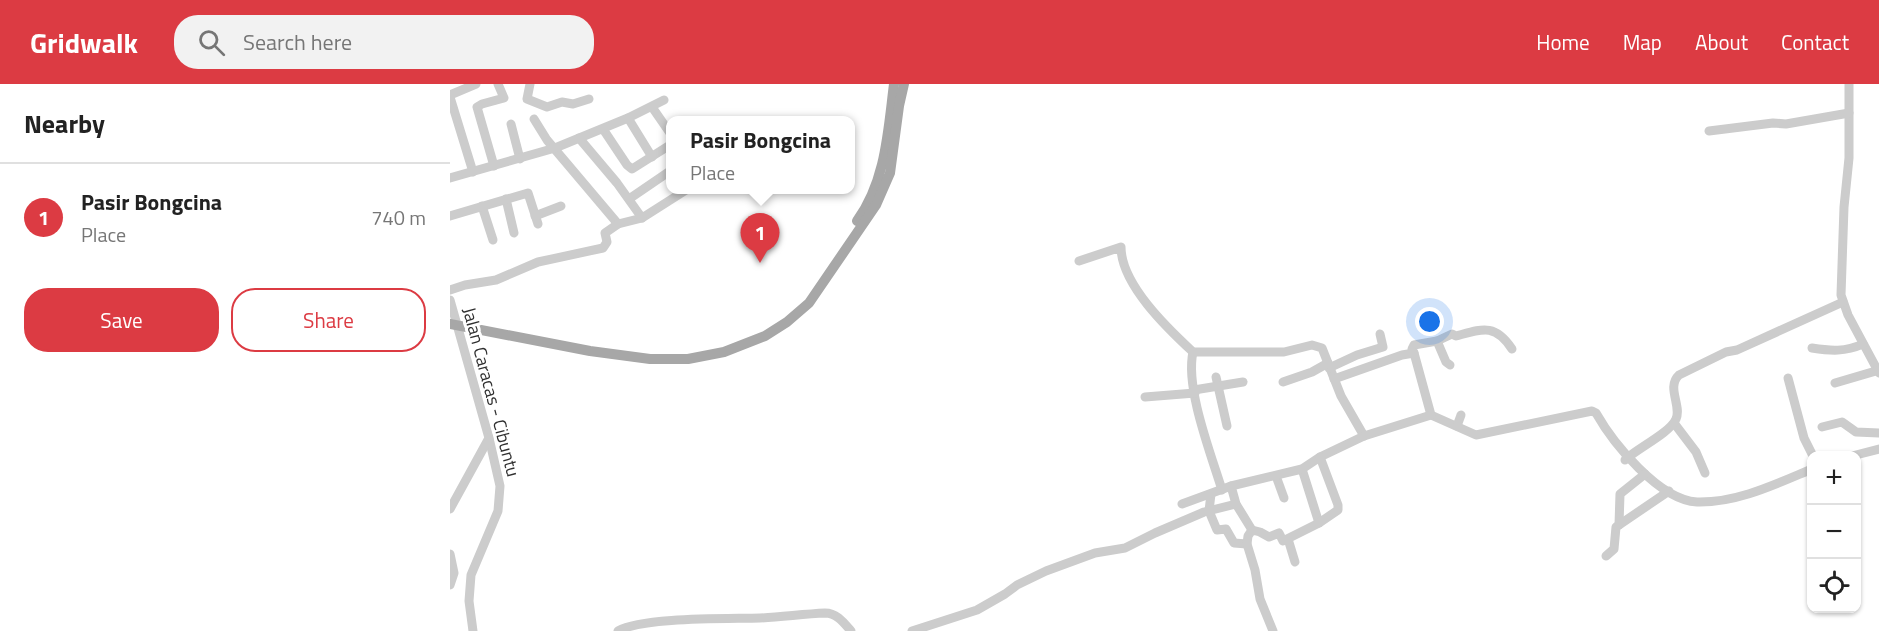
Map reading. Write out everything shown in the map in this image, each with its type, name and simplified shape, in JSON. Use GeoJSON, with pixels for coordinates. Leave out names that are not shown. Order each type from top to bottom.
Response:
{"type":"FeatureCollection","features":[{"type":"Feature","properties":{"kind":"main road"},"geometry":{"type":"LineString","coordinates":[[453,321],[542,338],[649,352],[688,352],[713,348],[765,329],[803,301],[860,218],[879,177],[885,155],[894,84]]}},
{"type":"Feature","properties":{"kind":"main road"},"geometry":{"type":"LineString","coordinates":[[453,321],[590,351],[650,359],[688,358],[724,352],[765,336],[787,322],[809,303],[876,205],[890,173],[904,84]]}},
{"type":"Feature","properties":{"kind":"street"},"geometry":{"type":"LineString","coordinates":[[473,172],[450,96],[476,84]]}},
{"type":"Feature","properties":{"kind":"street"},"geometry":{"type":"LineString","coordinates":[[494,166],[477,107],[504,98],[498,84]]}},
{"type":"Feature","properties":{"kind":"street"},"geometry":{"type":"LineString","coordinates":[[530,84],[527,99],[547,107],[562,102],[573,104],[589,99]]}},
{"type":"Feature","properties":{"kind":"street"},"geometry":{"type":"LineString","coordinates":[[1834,383],[1879,372],[1843,302],[1841,285],[1850,84]]}},
{"type":"Feature","properties":{"kind":"street"},"geometry":{"type":"LineString","coordinates":[[450,178],[555,148],[628,118],[664,100]]}},
{"type":"Feature","properties":{"kind":"street"},"geometry":{"type":"LineString","coordinates":[[652,107],[666,127]]}},
{"type":"Feature","properties":{"kind":"street"},"geometry":{"type":"LineString","coordinates":[[1709,131],[1773,123],[1792,123],[1849,113]]}},
{"type":"Feature","properties":{"kind":"street"},"geometry":{"type":"LineString","coordinates":[[628,118],[652,157]]}},
{"type":"Feature","properties":{"kind":"street"},"geometry":{"type":"LineString","coordinates":[[534,119],[618,224]]}},
{"type":"Feature","properties":{"kind":"street"},"geometry":{"type":"LineString","coordinates":[[512,124],[520,159]]}},
{"type":"Feature","properties":{"kind":"street"},"geometry":{"type":"LineString","coordinates":[[603,129],[625,163],[632,169],[666,148]]}},
{"type":"Feature","properties":{"kind":"street"},"geometry":{"type":"LineString","coordinates":[[579,138],[642,218]]}},
{"type":"Feature","properties":{"kind":"street"},"geometry":{"type":"LineString","coordinates":[[628,199],[666,174]]}},
{"type":"Feature","properties":{"kind":"street"},"geometry":{"type":"LineString","coordinates":[[450,216],[528,193],[536,220],[561,206]]}},
{"type":"Feature","properties":{"kind":"street"},"geometry":{"type":"LineString","coordinates":[[450,291],[465,285],[493,281],[537,262],[603,248],[607,242],[605,233],[618,224],[642,218],[678,194]]}},
{"type":"Feature","properties":{"kind":"street"},"geometry":{"type":"LineString","coordinates":[[506,199],[514,233]]}},
{"type":"Feature","properties":{"kind":"street"},"geometry":{"type":"LineString","coordinates":[[482,206],[493,240]]}},
{"type":"Feature","properties":{"kind":"street"},"geometry":{"type":"LineString","coordinates":[[1079,261],[1121,247],[1120,259],[1150,309],[1193,352],[1284,352],[1312,345],[1322,348],[1341,396],[1364,436]]}},
{"type":"Feature","properties":{"kind":"street","name":"Jalan Caracas - Cibuntu"},"geometry":{"type":"LineString","coordinates":[[450,300],[453,321],[489,438],[500,486],[500,500],[495,517],[471,575],[469,601],[472,631]]}},
{"type":"Feature","properties":{"kind":"street"},"geometry":{"type":"LineString","coordinates":[[1626,459],[1674,423],[1678,411],[1674,397],[1674,382],[1679,375],[1726,352],[1737,350],[1843,302]]}},
{"type":"Feature","properties":{"kind":"street"},"geometry":{"type":"LineString","coordinates":[[1431,415],[1412,349],[1414,345],[1437,341],[1452,334],[1456,336],[1489,329],[1501,334],[1512,349]]}},
{"type":"Feature","properties":{"kind":"street"},"geometry":{"type":"LineString","coordinates":[[1283,382],[1383,347],[1380,334]]}},
{"type":"Feature","properties":{"kind":"street"},"geometry":{"type":"LineString","coordinates":[[1437,341],[1446,362],[1450,365]]}},
{"type":"Feature","properties":{"kind":"street"},"geometry":{"type":"LineString","coordinates":[[1812,348],[1837,352],[1853,349],[1863,344]]}},
{"type":"Feature","properties":{"kind":"street"},"geometry":{"type":"LineString","coordinates":[[1193,352],[1191,362],[1195,392],[1226,488],[1252,530],[1269,537],[1280,533],[1283,541],[1319,523],[1339,508],[1320,457]]}},
{"type":"Feature","properties":{"kind":"street"},"geometry":{"type":"LineString","coordinates":[[1334,379],[1402,355],[1414,353]]}},
{"type":"Feature","properties":{"kind":"street"},"geometry":{"type":"LineString","coordinates":[[1788,378],[1804,438],[1810,451]]}},
{"type":"Feature","properties":{"kind":"street"},"geometry":{"type":"LineString","coordinates":[[1217,382],[1227,426]]}},
{"type":"Feature","properties":{"kind":"street"},"geometry":{"type":"LineString","coordinates":[[1145,398],[1195,392],[1217,382],[1243,382]]}},
{"type":"Feature","properties":{"kind":"street"},"geometry":{"type":"LineString","coordinates":[[1182,504],[1226,488],[1302,469],[1320,457],[1364,436],[1431,415],[1476,435],[1592,411],[1596,413],[1626,459],[1669,491],[1695,502],[1735,497],[1763,489],[1807,471]]}},
{"type":"Feature","properties":{"kind":"street"},"geometry":{"type":"LineString","coordinates":[[1456,426],[1461,415]]}},
{"type":"Feature","properties":{"kind":"street"},"geometry":{"type":"LineString","coordinates":[[1822,427],[1842,422],[1857,432],[1879,433]]}},
{"type":"Feature","properties":{"kind":"street"},"geometry":{"type":"LineString","coordinates":[[1674,423],[1696,452],[1705,472]]}},
{"type":"Feature","properties":{"kind":"street"},"geometry":{"type":"LineString","coordinates":[[450,509],[489,438]]}},
{"type":"Feature","properties":{"kind":"street"},"geometry":{"type":"LineString","coordinates":[[1861,454],[1879,449]]}},
{"type":"Feature","properties":{"kind":"street"},"geometry":{"type":"LineString","coordinates":[[1302,469],[1319,523]]}},
{"type":"Feature","properties":{"kind":"street"},"geometry":{"type":"LineString","coordinates":[[1619,525],[1620,494],[1645,474]]}},
{"type":"Feature","properties":{"kind":"street"},"geometry":{"type":"LineString","coordinates":[[1276,476],[1284,498]]}},
{"type":"Feature","properties":{"kind":"street"},"geometry":{"type":"LineString","coordinates":[[1606,556],[1614,549],[1615,528],[1669,491]]}},
{"type":"Feature","properties":{"kind":"street"},"geometry":{"type":"LineString","coordinates":[[1211,494],[1209,511],[1217,530],[1226,529],[1234,543],[1247,544]]}},
{"type":"Feature","properties":{"kind":"street"},"geometry":{"type":"LineString","coordinates":[[912,631],[977,610],[1017,585],[1046,571],[1095,554],[1125,548],[1209,511],[1236,504]]}},
{"type":"Feature","properties":{"kind":"street"},"geometry":{"type":"LineString","coordinates":[[1252,530],[1247,544],[1256,570],[1260,599],[1273,631]]}},
{"type":"Feature","properties":{"kind":"street"},"geometry":{"type":"LineString","coordinates":[[1288,539],[1295,562]]}},
{"type":"Feature","properties":{"kind":"street"},"geometry":{"type":"LineString","coordinates":[[450,554],[454,573],[450,585]]}},
{"type":"Feature","properties":{"kind":"street"},"geometry":{"type":"LineString","coordinates":[[618,631],[652,622],[825,612],[837,616],[851,631]]}},
{"type":"Feature","properties":{"kind":"place","name":"Pasir Bongcina"},"geometry":{"type":"Point","coordinates":[760,263]}}]}
